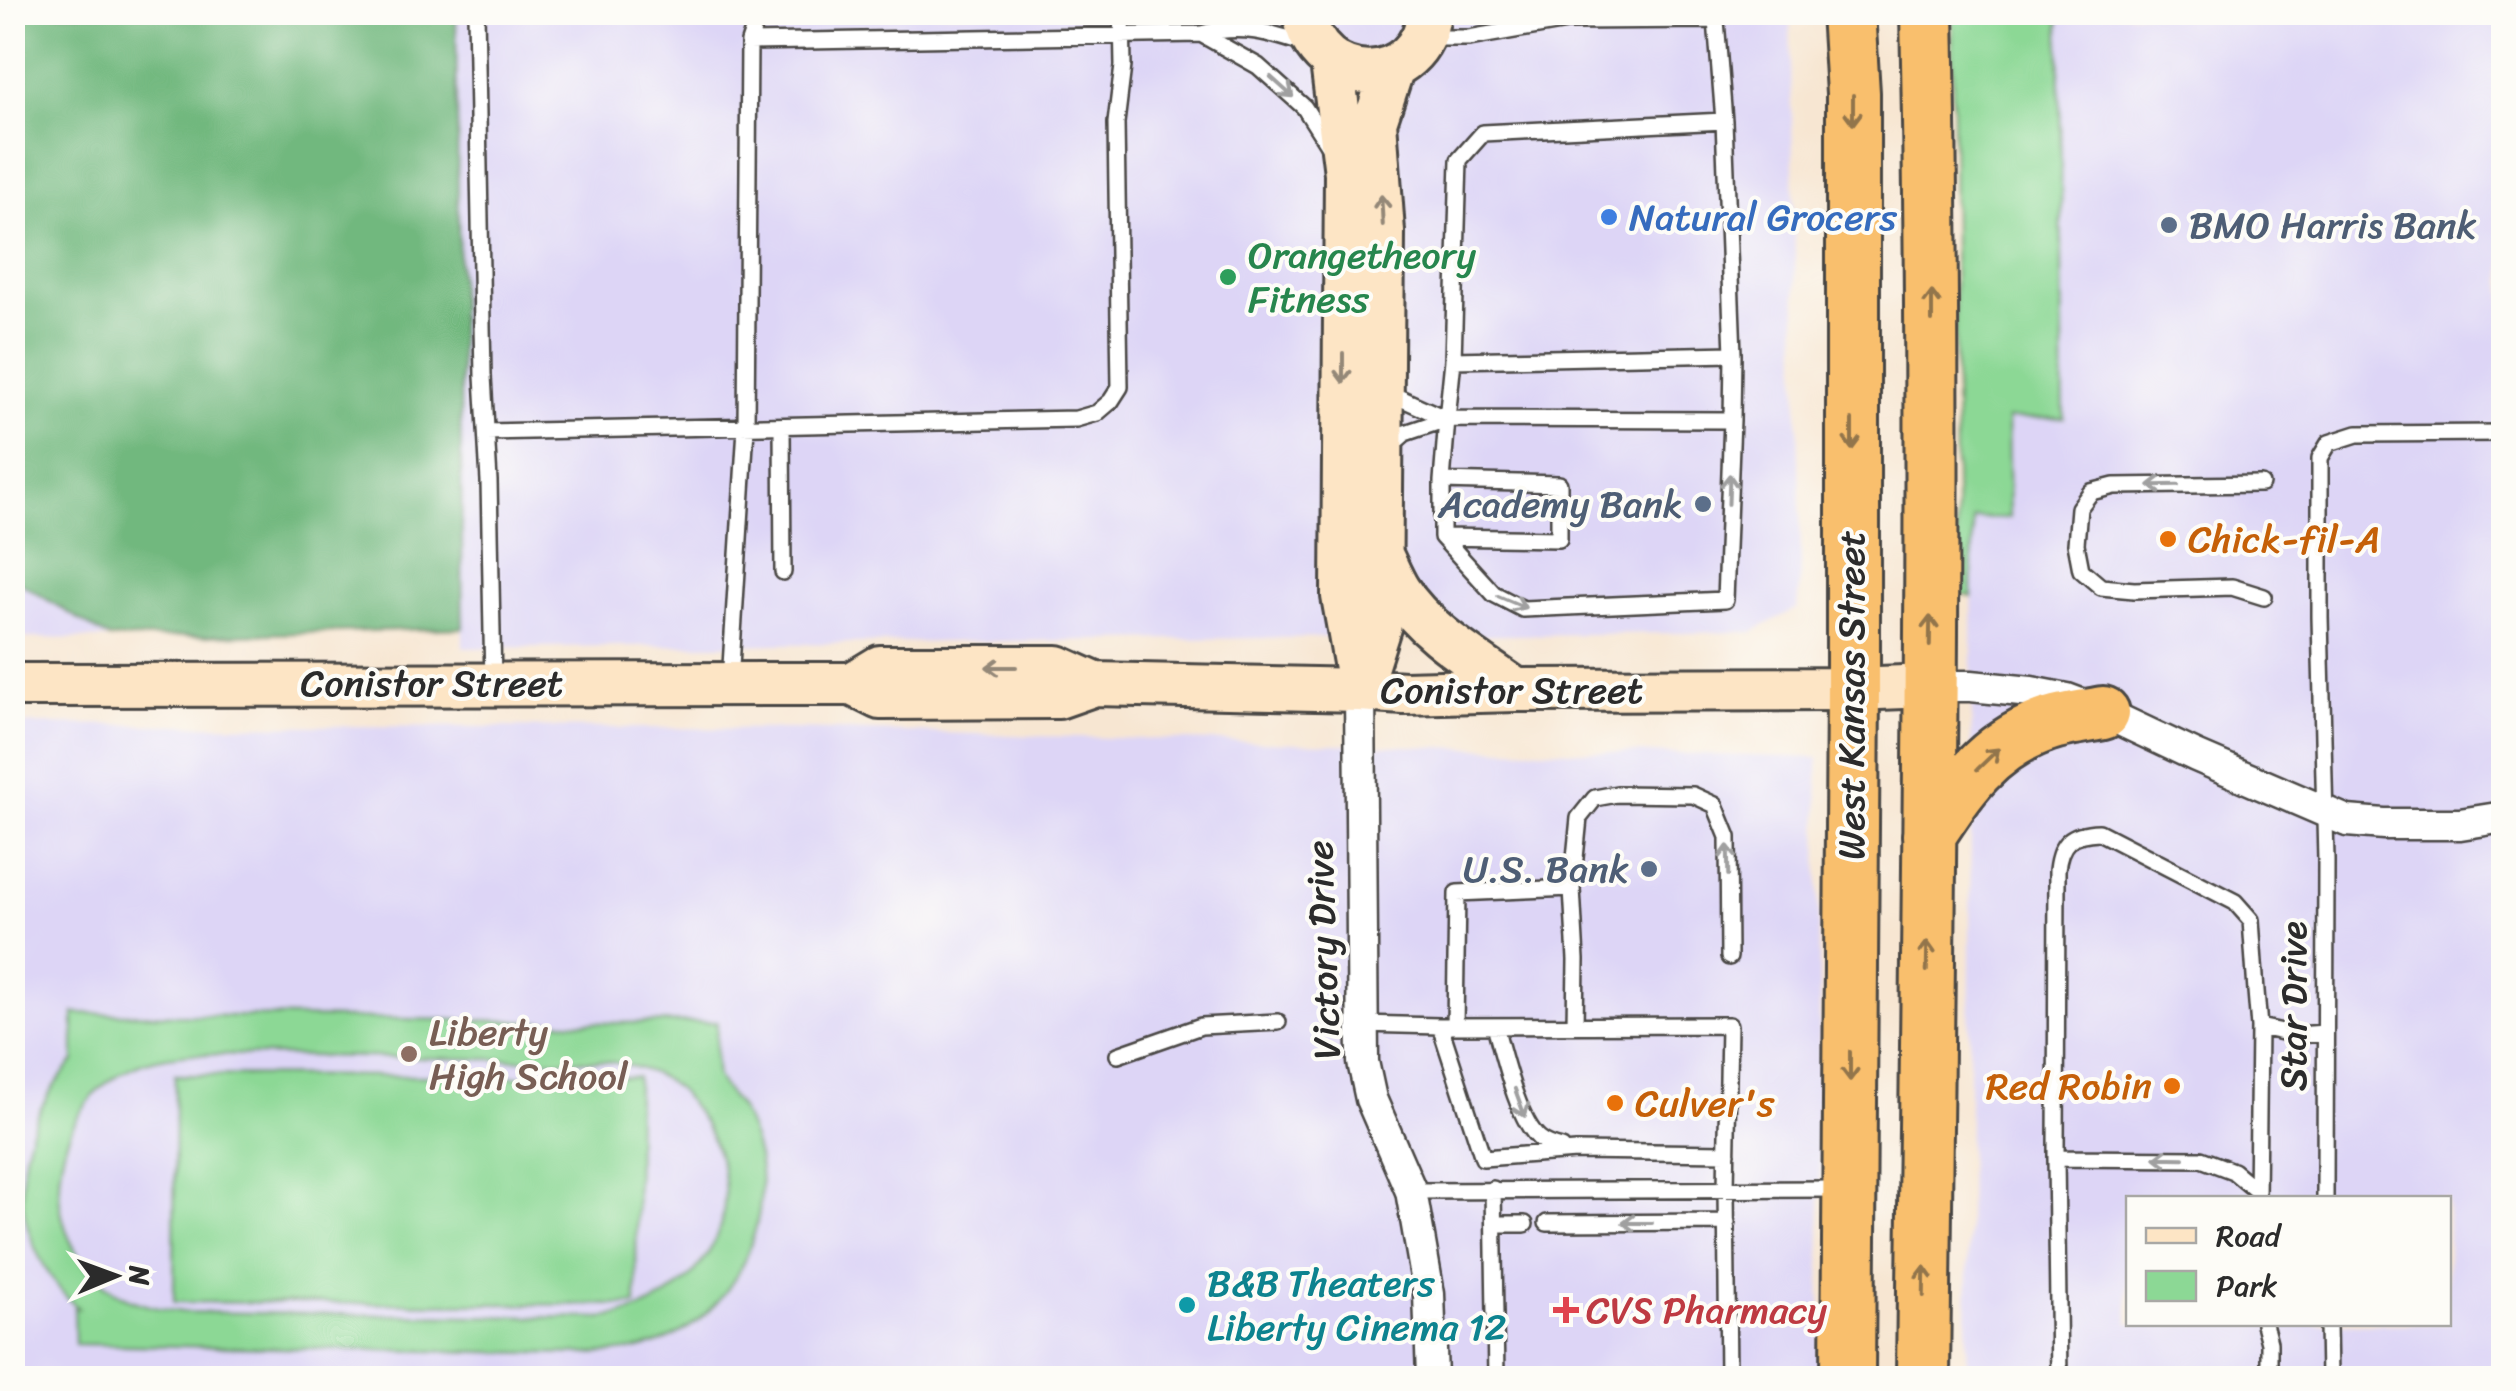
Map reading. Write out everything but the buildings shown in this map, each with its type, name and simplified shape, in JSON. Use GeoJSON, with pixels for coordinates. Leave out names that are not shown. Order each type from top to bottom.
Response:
{"type":"FeatureCollection","features":[{"type":"Feature","properties":{"kind":"highway","name":"West Kansas Street"},"geometry":{"type":"LineString","coordinates":[[1848,12],[1853,93],[1848,1378]]}},
{"type":"Feature","properties":{"kind":"highway","name":"West Kansas Street"},"geometry":{"type":"LineString","coordinates":[[1923,1378],[1932,275],[1927,12]]}},
{"type":"Feature","properties":{"kind":"highway"},"geometry":{"type":"LineString","coordinates":[[1929,835],[1962,784],[2002,746],[2044,725],[2104,713]]}},
{"type":"Feature","properties":{"kind":"main road"},"geometry":{"type":"LineString","coordinates":[[1317,40],[1351,70],[1372,72],[1415,39]]}},
{"type":"Feature","properties":{"kind":"main road"},"geometry":{"type":"LineString","coordinates":[[1360,690],[1380,624],[1383,232],[1376,122],[1415,39]]}},
{"type":"Feature","properties":{"kind":"main road"},"geometry":{"type":"LineString","coordinates":[[1317,40],[1346,172],[1343,596],[1360,690]]}},
{"type":"Feature","properties":{"kind":"main road"},"geometry":{"type":"LineString","coordinates":[[1381,554],[1399,592],[1420,616],[1516,690]]}},
{"type":"Feature","properties":{"kind":"main road","name":"Conistor Street"},"geometry":{"type":"LineString","coordinates":[[12,685],[852,684],[880,667],[1056,667],[1094,684],[1404,693],[1930,686]]}},
{"type":"Feature","properties":{"kind":"street"},"geometry":{"type":"LineString","coordinates":[[1930,686],[1971,686],[2067,699],[2347,821],[2460,824],[2504,817]]}},
{"type":"Feature","properties":{"kind":"street","name":"Victory Drive"},"geometry":{"type":"LineString","coordinates":[[1360,690],[1363,1062],[1371,1099],[1411,1190],[1428,1294],[1432,1378]]}},
{"type":"Feature","properties":{"kind":"street"},"geometry":{"type":"LineString","coordinates":[[2460,824],[2504,833]]}},
{"type":"Feature","properties":{"kind":"lane"},"geometry":{"type":"LineString","coordinates":[[476,12],[494,683]]}},
{"type":"Feature","properties":{"kind":"lane"},"geometry":{"type":"LineString","coordinates":[[730,682],[746,428],[750,42],[759,12]]}},
{"type":"Feature","properties":{"kind":"lane"},"geometry":{"type":"LineString","coordinates":[[487,432],[1076,418],[1097,413],[1120,387],[1116,123],[1123,66],[1122,12]]}},
{"type":"Feature","properties":{"kind":"lane"},"geometry":{"type":"LineString","coordinates":[[1522,12],[1568,21]]}},
{"type":"Feature","properties":{"kind":"lane"},"geometry":{"type":"LineString","coordinates":[[1415,39],[1469,38],[1568,21],[1716,20],[1724,121],[1733,354],[1724,600],[1523,609],[1494,594],[1442,537],[1442,481],[1453,360],[1459,160],[1483,133],[1724,121]]}},
{"type":"Feature","properties":{"kind":"lane"},"geometry":{"type":"LineString","coordinates":[[750,42],[1201,34],[1229,28],[1317,40]]}},
{"type":"Feature","properties":{"kind":"lane"},"geometry":{"type":"LineString","coordinates":[[1201,34],[1258,66],[1304,107],[1346,172]]}},
{"type":"Feature","properties":{"kind":"lane"},"geometry":{"type":"LineString","coordinates":[[1453,360],[1733,354]]}},
{"type":"Feature","properties":{"kind":"lane"},"geometry":{"type":"LineString","coordinates":[[1382,388],[1447,419]]}},
{"type":"Feature","properties":{"kind":"lane"},"geometry":{"type":"LineString","coordinates":[[1382,453],[1406,433],[1447,419],[1732,420]]}},
{"type":"Feature","properties":{"kind":"lane"},"geometry":{"type":"LineString","coordinates":[[782,426],[783,572]]}},
{"type":"Feature","properties":{"kind":"lane","name":"Star Drive"},"geometry":{"type":"LineString","coordinates":[[2325,1196],[2320,458],[2329,443],[2357,434],[2504,433]]}},
{"type":"Feature","properties":{"kind":"lane"},"geometry":{"type":"LineString","coordinates":[[1442,481],[1559,484],[1559,538],[1442,537]]}},
{"type":"Feature","properties":{"kind":"lane"},"geometry":{"type":"LineString","coordinates":[[2261,484],[2114,486],[2092,492],[2080,508],[2076,544],[2082,570],[2101,587],[2232,587],[2264,597]]}},
{"type":"Feature","properties":{"kind":"lane"},"geometry":{"type":"LineString","coordinates":[[1576,1026],[1572,888],[1579,818],[1595,798],[1617,794],[1693,795],[1715,805],[1728,836],[1730,957]]}},
{"type":"Feature","properties":{"kind":"lane"},"geometry":{"type":"LineString","coordinates":[[2059,1378],[2057,870],[2059,853],[2075,836],[2099,832],[2235,902],[2251,920],[2259,1027],[2257,1194]]}},
{"type":"Feature","properties":{"kind":"lane"},"geometry":{"type":"LineString","coordinates":[[1572,888],[1457,893],[1448,1026],[1483,1158],[1576,1151],[1727,1153]]}},
{"type":"Feature","properties":{"kind":"lane"},"geometry":{"type":"LineString","coordinates":[[1118,1054],[1201,1026],[1278,1022]]}},
{"type":"Feature","properties":{"kind":"lane"},"geometry":{"type":"LineString","coordinates":[[1361,1024],[1729,1024],[1728,1378]]}},
{"type":"Feature","properties":{"kind":"lane"},"geometry":{"type":"LineString","coordinates":[[1495,1026],[1525,1118],[1537,1136],[1550,1145],[1576,1151]]}},
{"type":"Feature","properties":{"kind":"lane"},"geometry":{"type":"LineString","coordinates":[[2259,1027],[2297,1035],[2326,1033]]}},
{"type":"Feature","properties":{"kind":"lane"},"geometry":{"type":"LineString","coordinates":[[2056,1158],[2200,1159],[2234,1170],[2257,1194]]}},
{"type":"Feature","properties":{"kind":"lane"},"geometry":{"type":"LineString","coordinates":[[1494,1189],[1496,1378]]}},
{"type":"Feature","properties":{"kind":"lane"},"geometry":{"type":"LineString","coordinates":[[1411,1190],[1849,1189]]}},
{"type":"Feature","properties":{"kind":"lane"},"geometry":{"type":"LineString","coordinates":[[1547,1224],[1727,1222]]}},
{"type":"Feature","properties":{"kind":"lane"},"geometry":{"type":"LineString","coordinates":[[1494,1224],[1525,1224]]}},
{"type":"Feature","properties":{"kind":"lane"},"geometry":{"type":"LineString","coordinates":[[2265,1326],[2269,1343],[2268,1378]]}},
{"type":"Feature","properties":{"kind":"lane"},"geometry":{"type":"LineString","coordinates":[[2328,1326],[2329,1378]]}},
{"type":"Feature","properties":{"kind":"shaded area"},"geometry":{"type":"Polygon","coordinates":[[[456,13],[1790,13],[1801,565],[1797,608],[1752,632],[463,648],[456,13]]]}},
{"type":"Feature","properties":{"kind":"shaded area"},"geometry":{"type":"Polygon","coordinates":[[[2059,13],[2503,13],[2503,1378],[1967,1378],[1973,518],[2009,517],[2007,419],[2064,418],[2059,13]]]}},
{"type":"Feature","properties":{"kind":"shaded area"},"geometry":{"type":"Polygon","coordinates":[[[13,578],[110,639],[13,638],[13,578]]]}},
{"type":"Feature","properties":{"kind":"shaded area"},"geometry":{"type":"Polygon","coordinates":[[[12,724],[800,729],[1818,758],[1821,1378],[13,1378],[12,724]]]}},
{"type":"Feature","properties":{"kind":"green space"},"geometry":{"type":"Polygon","coordinates":[[[12,13],[456,13],[463,628],[110,639],[13,578],[12,13]]]}},
{"type":"Feature","properties":{"kind":"green space"},"geometry":{"type":"Polygon","coordinates":[[[1952,13],[2059,13],[2064,418],[2007,419],[2009,518],[1973,518],[1972,597],[1957,593],[1952,13]]]}},
{"type":"Feature","properties":{"kind":"green space"},"geometry":{"type":"Polygon","coordinates":[[[74,1013],[717,1022],[717,1076],[742,1113],[758,1157],[761,1184],[753,1239],[728,1289],[710,1310],[664,1341],[628,1351],[590,1354],[75,1344],[74,1308],[78,1308],[56,1285],[40,1258],[29,1232],[22,1180],[32,1129],[57,1082],[74,1061],[74,1013]],[[191,1054],[143,1063],[109,1081],[87,1104],[71,1131],[62,1161],[59,1192],[64,1223],[77,1252],[106,1286],[136,1302],[182,1312],[602,1318],[637,1310],[668,1295],[693,1274],[711,1248],[722,1219],[724,1188],[718,1155],[689,1102],[666,1081],[646,1071],[601,1061],[191,1054]]]}},
{"type":"Feature","properties":{"kind":"green space"},"geometry":{"type":"Polygon","coordinates":[[[175,1075],[637,1077],[636,1305],[174,1302],[175,1075]]]}},
{"type":"Feature","properties":{"kind":"place","name":"Natural Grocers"},"geometry":{"type":"Point","coordinates":[1609,217]}},
{"type":"Feature","properties":{"kind":"place","name":"BMO Harris Bank"},"geometry":{"type":"Point","coordinates":[2169,225]}},
{"type":"Feature","properties":{"kind":"place","name":"Orangetheory Fitness"},"geometry":{"type":"Point","coordinates":[1228,277]}},
{"type":"Feature","properties":{"kind":"place","name":"Academy Bank"},"geometry":{"type":"Point","coordinates":[1703,504]}},
{"type":"Feature","properties":{"kind":"place","name":"Chick-fil-A"},"geometry":{"type":"Point","coordinates":[2168,539]}},
{"type":"Feature","properties":{"kind":"place","name":"U.S. Bank"},"geometry":{"type":"Point","coordinates":[1649,869]}},
{"type":"Feature","properties":{"kind":"place","name":"Liberty High School"},"geometry":{"type":"Point","coordinates":[409,1054]}},
{"type":"Feature","properties":{"kind":"place","name":"Red Robin"},"geometry":{"type":"Point","coordinates":[2172,1086]}},
{"type":"Feature","properties":{"kind":"place","name":"Culver's"},"geometry":{"type":"Point","coordinates":[1615,1103]}},
{"type":"Feature","properties":{"kind":"place","name":"B&B Theaters Liberty Cinema 12"},"geometry":{"type":"Point","coordinates":[1187,1305]}},
{"type":"Feature","properties":{"kind":"place","name":"CVS Pharmacy"},"geometry":{"type":"Point","coordinates":[1566,1310]}}]}
